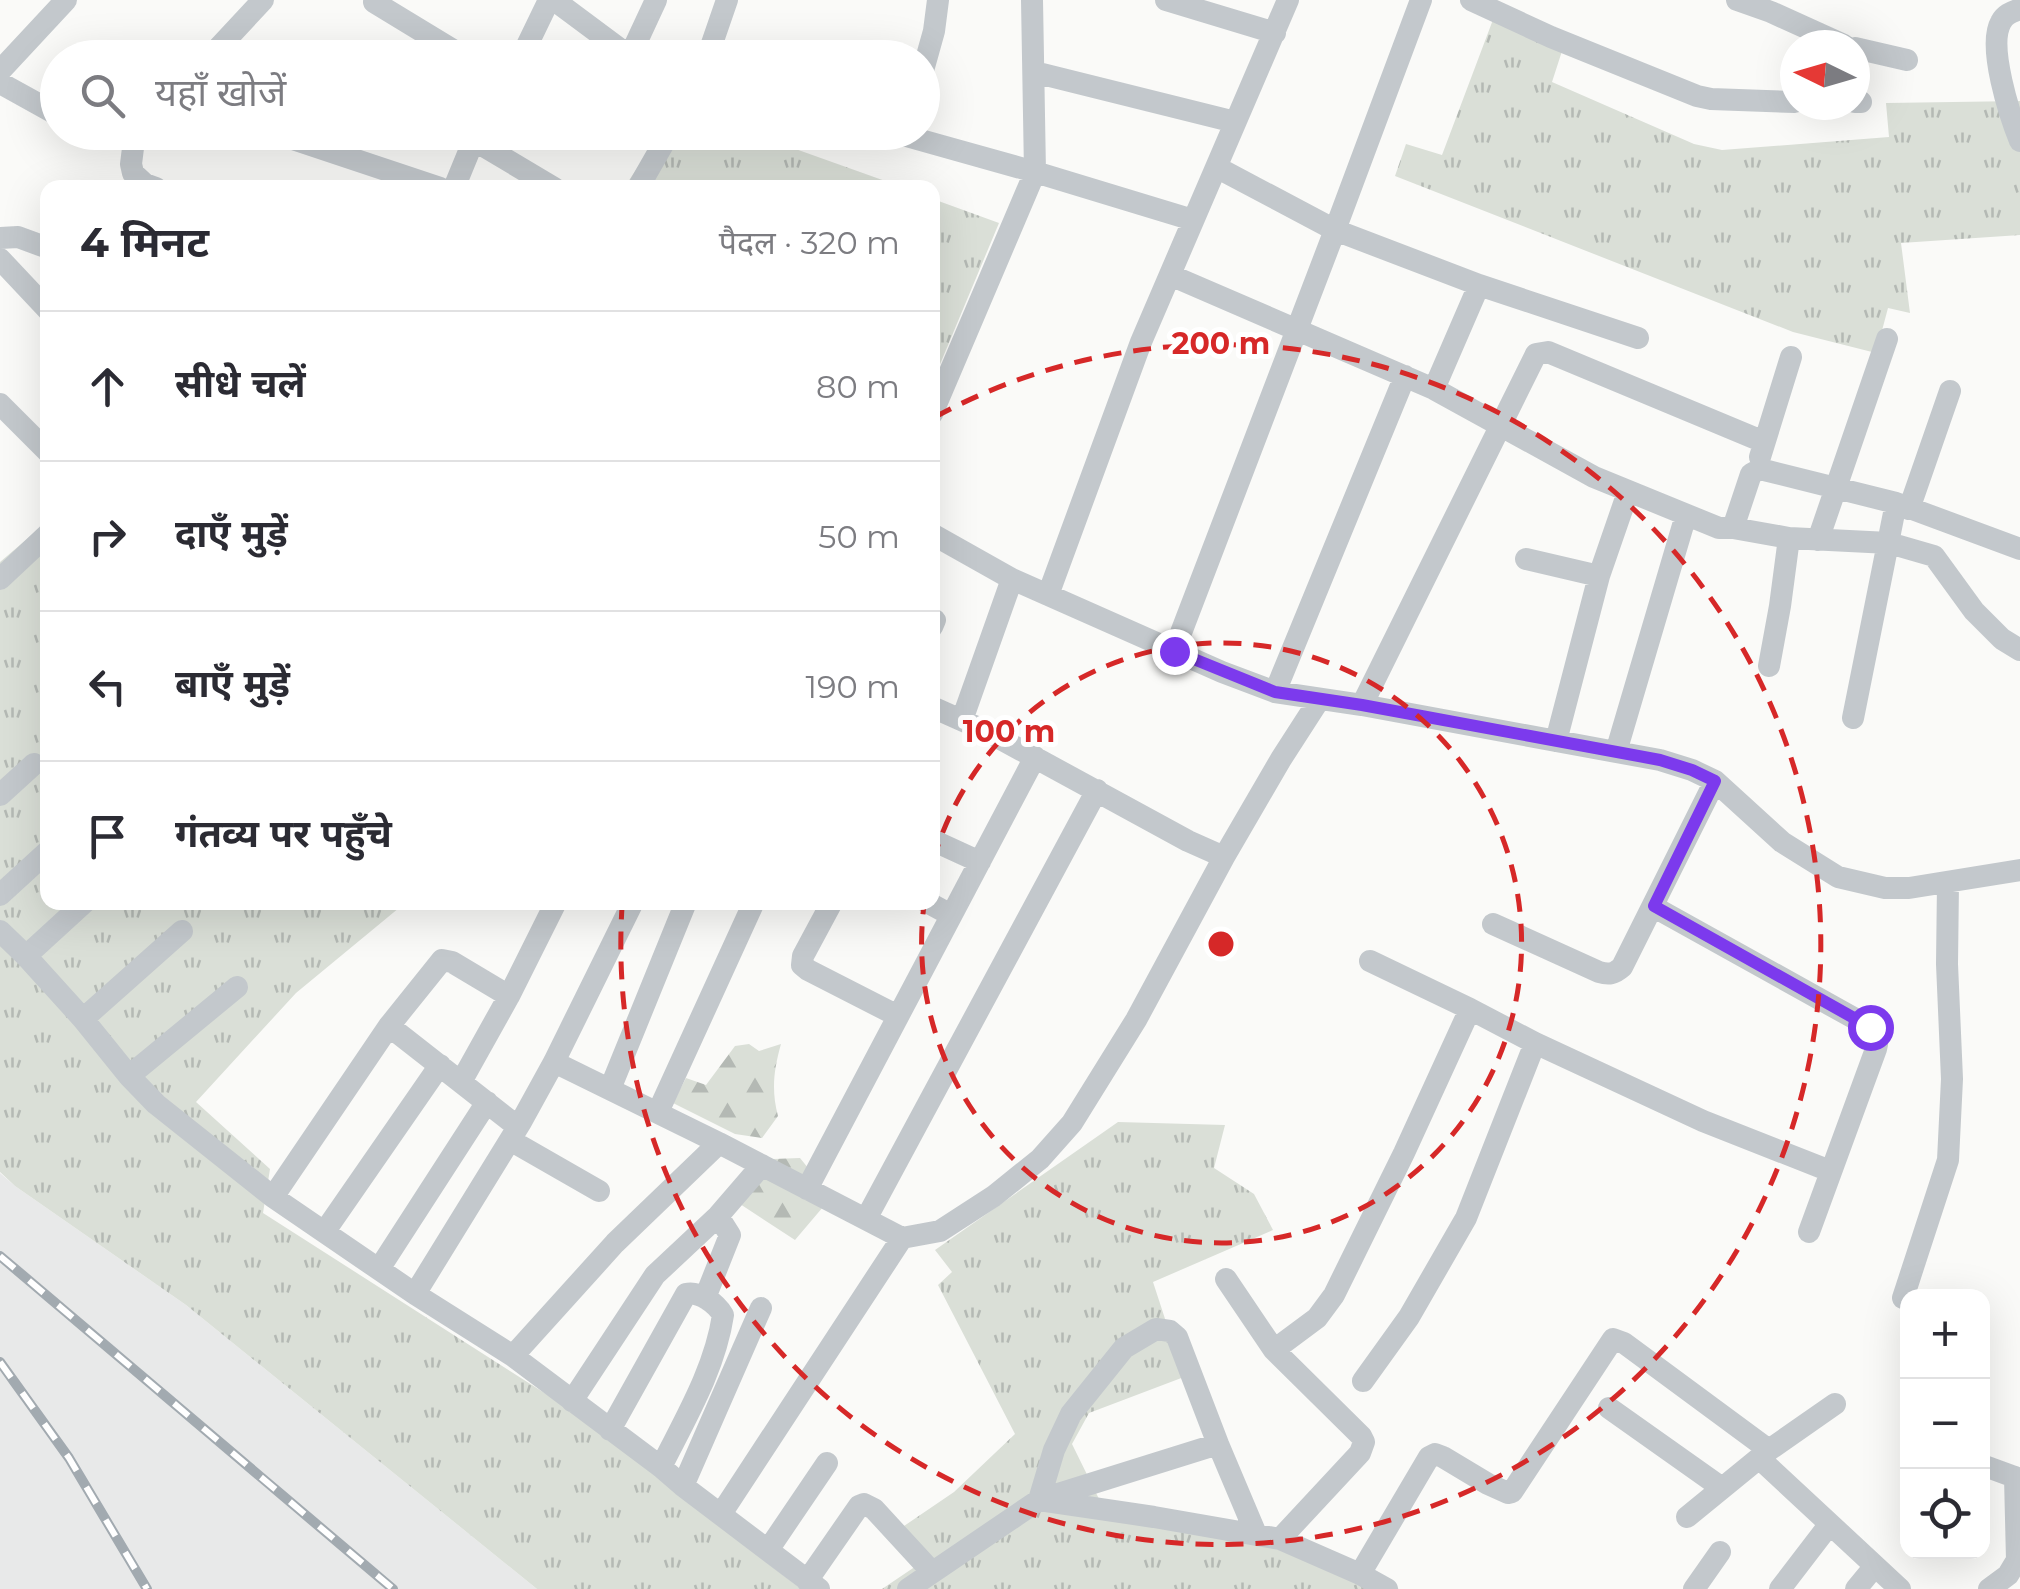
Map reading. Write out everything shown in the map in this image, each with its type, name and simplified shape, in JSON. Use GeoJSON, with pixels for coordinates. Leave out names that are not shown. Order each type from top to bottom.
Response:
{"type":"FeatureCollection","features":[{"type":"Feature","properties":{"kind":"street"},"geometry":{"type":"LineString","coordinates":[[0,71],[66,0]]}},
{"type":"Feature","properties":{"kind":"street"},"geometry":{"type":"LineString","coordinates":[[226,40],[263,0]]}},
{"type":"Feature","properties":{"kind":"street"},"geometry":{"type":"LineString","coordinates":[[531,40],[552,0],[607,40]]}},
{"type":"Feature","properties":{"kind":"street"},"geometry":{"type":"LineString","coordinates":[[638,40],[656,0]]}},
{"type":"Feature","properties":{"kind":"street"},"geometry":{"type":"LineString","coordinates":[[714,40],[727,0]]}},
{"type":"Feature","properties":{"kind":"street"},"geometry":{"type":"LineString","coordinates":[[932,40],[938,0]]}},
{"type":"Feature","properties":{"kind":"street"},"geometry":{"type":"LineString","coordinates":[[940,395],[1035,172],[1032,0]]}},
{"type":"Feature","properties":{"kind":"street"},"geometry":{"type":"LineString","coordinates":[[1166,0],[1274,33]]}},
{"type":"Feature","properties":{"kind":"street"},"geometry":{"type":"LineString","coordinates":[[1048,595],[1134,359],[1288,0]]}},
{"type":"Feature","properties":{"kind":"street"},"geometry":{"type":"LineString","coordinates":[[1471,0],[1566,44],[1697,96],[1780,101]]}},
{"type":"Feature","properties":{"kind":"street"},"geometry":{"type":"LineString","coordinates":[[1737,0],[1811,30]]}},
{"type":"Feature","properties":{"kind":"street"},"geometry":{"type":"LineString","coordinates":[[374,2],[436,40]]}},
{"type":"Feature","properties":{"kind":"street"},"geometry":{"type":"LineString","coordinates":[[1174,651],[1335,230],[1416,2]]}},
{"type":"Feature","properties":{"kind":"street"},"geometry":{"type":"LineString","coordinates":[[2005,10],[1996,41],[2020,140]]}},
{"type":"Feature","properties":{"kind":"street"},"geometry":{"type":"LineString","coordinates":[[1870,51],[1907,60]]}},
{"type":"Feature","properties":{"kind":"street"},"geometry":{"type":"LineString","coordinates":[[1034,72],[1235,122]]}},
{"type":"Feature","properties":{"kind":"street"},"geometry":{"type":"LineString","coordinates":[[0,83],[40,104]]}},
{"type":"Feature","properties":{"kind":"street"},"geometry":{"type":"LineString","coordinates":[[940,145],[1193,220]]}},
{"type":"Feature","properties":{"kind":"street"},"geometry":{"type":"LineString","coordinates":[[132,150],[132,173],[140,180]]}},
{"type":"Feature","properties":{"kind":"street"},"geometry":{"type":"LineString","coordinates":[[325,150],[416,180]]}},
{"type":"Feature","properties":{"kind":"street"},"geometry":{"type":"LineString","coordinates":[[456,180],[465,150]]}},
{"type":"Feature","properties":{"kind":"street"},"geometry":{"type":"LineString","coordinates":[[495,150],[542,180]]}},
{"type":"Feature","properties":{"kind":"street"},"geometry":{"type":"LineString","coordinates":[[643,180],[660,150]]}},
{"type":"Feature","properties":{"kind":"street"},"geometry":{"type":"LineString","coordinates":[[1218,168],[1335,230],[1479,285],[1638,338]]}},
{"type":"Feature","properties":{"kind":"street"},"geometry":{"type":"LineString","coordinates":[[0,238],[18,237],[40,245]]}},
{"type":"Feature","properties":{"kind":"street"},"geometry":{"type":"LineString","coordinates":[[0,259],[40,302]]}},
{"type":"Feature","properties":{"kind":"street"},"geometry":{"type":"LineString","coordinates":[[1170,275],[1434,389],[1567,463],[1718,528],[1789,538],[1889,543],[1934,556],[1974,611],[2002,639],[2020,650]]}},
{"type":"Feature","properties":{"kind":"street"},"geometry":{"type":"LineString","coordinates":[[1434,389],[1479,285]]}},
{"type":"Feature","properties":{"kind":"street"},"geometry":{"type":"LineString","coordinates":[[1818,540],[1887,339]]}},
{"type":"Feature","properties":{"kind":"street"},"geometry":{"type":"LineString","coordinates":[[1362,705],[1532,360],[1540,352],[1764,442]]}},
{"type":"Feature","properties":{"kind":"street"},"geometry":{"type":"LineString","coordinates":[[1732,528],[1791,357]]}},
{"type":"Feature","properties":{"kind":"street"},"geometry":{"type":"LineString","coordinates":[[1275,692],[1405,376]]}},
{"type":"Feature","properties":{"kind":"street"},"geometry":{"type":"LineString","coordinates":[[1853,718],[1889,543],[1950,391]]}},
{"type":"Feature","properties":{"kind":"street"},"geometry":{"type":"LineString","coordinates":[[0,404],[40,444]]}},
{"type":"Feature","properties":{"kind":"street"},"geometry":{"type":"LineString","coordinates":[[1755,470],[1838,487],[1902,506],[2020,549]]}},
{"type":"Feature","properties":{"kind":"street"},"geometry":{"type":"LineString","coordinates":[[1556,741],[1600,576],[1628,492]]}},
{"type":"Feature","properties":{"kind":"street"},"geometry":{"type":"LineString","coordinates":[[1616,752],[1686,515]]}},
{"type":"Feature","properties":{"kind":"street"},"geometry":{"type":"LineString","coordinates":[[940,538],[1012,579],[1275,692],[1678,765],[1715,781],[1782,842],[1838,877],[1892,889],[2020,870]]}},
{"type":"Feature","properties":{"kind":"street"},"geometry":{"type":"LineString","coordinates":[[1769,666],[1789,538]]}},
{"type":"Feature","properties":{"kind":"street"},"geometry":{"type":"LineString","coordinates":[[5,563],[40,539]]}},
{"type":"Feature","properties":{"kind":"street"},"geometry":{"type":"LineString","coordinates":[[1526,559],[1600,576]]}},
{"type":"Feature","properties":{"kind":"street"},"geometry":{"type":"LineString","coordinates":[[962,720],[1012,579]]}},
{"type":"Feature","properties":{"kind":"street"},"geometry":{"type":"LineString","coordinates":[[554,1062],[902,1238],[940,1231],[1040,1160],[1072,1124],[1136,1020],[1224,857],[1320,700]]}},
{"type":"Feature","properties":{"kind":"street"},"geometry":{"type":"LineString","coordinates":[[940,711],[1224,857]]}},
{"type":"Feature","properties":{"kind":"street"},"geometry":{"type":"LineString","coordinates":[[807,1189],[1035,757]]}},
{"type":"Feature","properties":{"kind":"street"},"geometry":{"type":"LineString","coordinates":[[0,795],[34,764]]}},
{"type":"Feature","properties":{"kind":"street"},"geometry":{"type":"LineString","coordinates":[[1492,924],[1608,975],[1615,973],[1622,967],[1654,906],[1715,781]]}},
{"type":"Feature","properties":{"kind":"street"},"geometry":{"type":"LineString","coordinates":[[866,1219],[1098,790]]}},
{"type":"Feature","properties":{"kind":"street"},"geometry":{"type":"LineString","coordinates":[[940,844],[980,862]]}},
{"type":"Feature","properties":{"kind":"street"},"geometry":{"type":"LineString","coordinates":[[0,895],[40,858]]}},
{"type":"Feature","properties":{"kind":"street"},"geometry":{"type":"LineString","coordinates":[[1906,1289],[1948,1160],[1952,1079],[1948,883]]}},
{"type":"Feature","properties":{"kind":"street"},"geometry":{"type":"LineString","coordinates":[[1654,906],[1870,1027],[1876,1034],[1876,1049],[1808,1232]]}},
{"type":"Feature","properties":{"kind":"street"},"geometry":{"type":"LineString","coordinates":[[940,909],[951,915]]}},
{"type":"Feature","properties":{"kind":"street"},"geometry":{"type":"LineString","coordinates":[[26,956],[76,910]]}},
{"type":"Feature","properties":{"kind":"street"},"geometry":{"type":"LineString","coordinates":[[462,1082],[510,996],[545,910]]}},
{"type":"Feature","properties":{"kind":"street"},"geometry":{"type":"LineString","coordinates":[[415,1294],[514,1134],[630,910]]}},
{"type":"Feature","properties":{"kind":"street"},"geometry":{"type":"LineString","coordinates":[[610,1089],[683,910]]}},
{"type":"Feature","properties":{"kind":"street"},"geometry":{"type":"LineString","coordinates":[[658,1112],[750,910]]}},
{"type":"Feature","properties":{"kind":"street"},"geometry":{"type":"LineString","coordinates":[[828,910],[802,965],[898,1016]]}},
{"type":"Feature","properties":{"kind":"street"},"geometry":{"type":"LineString","coordinates":[[0,931],[156,1104],[274,1197],[513,1356],[813,1585],[859,1506],[864,1504],[874,1509],[932,1572]]}},
{"type":"Feature","properties":{"kind":"street"},"geometry":{"type":"LineString","coordinates":[[82,1019],[182,931]]}},
{"type":"Feature","properties":{"kind":"street"},"geometry":{"type":"LineString","coordinates":[[274,1197],[388,1026],[442,960],[510,996]]}},
{"type":"Feature","properties":{"kind":"street"},"geometry":{"type":"LineString","coordinates":[[1370,961],[1703,1121],[1830,1171]]}},
{"type":"Feature","properties":{"kind":"street"},"geometry":{"type":"LineString","coordinates":[[129,1076],[237,986]]}},
{"type":"Feature","properties":{"kind":"street"},"geometry":{"type":"LineString","coordinates":[[1274,1350],[1317,1318],[1334,1294],[1397,1169],[1470,1009]]}},
{"type":"Feature","properties":{"kind":"street"},"geometry":{"type":"LineString","coordinates":[[388,1026],[488,1102],[514,1134],[599,1191]]}},
{"type":"Feature","properties":{"kind":"street"},"geometry":{"type":"LineString","coordinates":[[1363,1381],[1409,1316],[1466,1218],[1534,1043]]}},
{"type":"Feature","properties":{"kind":"street"},"geometry":{"type":"LineString","coordinates":[[325,1231],[440,1064]]}},
{"type":"Feature","properties":{"kind":"street"},"geometry":{"type":"LineString","coordinates":[[379,1269],[488,1102]]}},
{"type":"Feature","properties":{"kind":"street"},"geometry":{"type":"LineString","coordinates":[[513,1356],[602,1257],[719,1143]]}},
{"type":"Feature","properties":{"kind":"street"},"geometry":{"type":"LineString","coordinates":[[572,1401],[655,1275],[718,1216],[762,1165]]}},
{"type":"Feature","properties":{"kind":"street"},"geometry":{"type":"LineString","coordinates":[[705,1298],[730,1236],[718,1216]]}},
{"type":"Feature","properties":{"kind":"street"},"geometry":{"type":"LineString","coordinates":[[720,1514],[902,1238]]}},
{"type":"Feature","properties":{"kind":"street"},"geometry":{"type":"LineString","coordinates":[[1226,1278],[1274,1350],[1364,1442],[1360,1453],[1268,1537]]}},
{"type":"Feature","properties":{"kind":"street"},"geometry":{"type":"LineString","coordinates":[[610,1430],[681,1300],[689,1292],[705,1298],[721,1311],[714,1352],[661,1467]]}},
{"type":"Feature","properties":{"kind":"street"},"geometry":{"type":"LineString","coordinates":[[682,1486],[761,1308]]}},
{"type":"Feature","properties":{"kind":"street"},"geometry":{"type":"LineString","coordinates":[[1039,1500],[1054,1450],[1071,1414],[1124,1348],[1156,1328],[1177,1337],[1218,1444],[1268,1537]]}},
{"type":"Feature","properties":{"kind":"street"},"geometry":{"type":"LineString","coordinates":[[1360,1574],[1429,1457],[1435,1454],[1488,1484],[1512,1492],[1613,1338],[1624,1342],[1765,1455],[1829,1525],[1900,1589]]}},
{"type":"Feature","properties":{"kind":"street"},"geometry":{"type":"LineString","coordinates":[[1688,1516],[1834,1404]]}},
{"type":"Feature","properties":{"kind":"street"},"geometry":{"type":"LineString","coordinates":[[1609,1408],[1722,1488]]}},
{"type":"Feature","properties":{"kind":"street"},"geometry":{"type":"LineString","coordinates":[[908,1589],[1039,1500],[1218,1444]]}},
{"type":"Feature","properties":{"kind":"street"},"geometry":{"type":"LineString","coordinates":[[768,1550],[827,1463]]}},
{"type":"Feature","properties":{"kind":"street"},"geometry":{"type":"LineString","coordinates":[[1989,1589],[2008,1575],[2017,1560],[2018,1478],[1990,1468]]}},
{"type":"Feature","properties":{"kind":"street"},"geometry":{"type":"LineString","coordinates":[[1039,1500],[1268,1537],[1387,1589]]}},
{"type":"Feature","properties":{"kind":"street"},"geometry":{"type":"LineString","coordinates":[[1780,1589],[1829,1525]]}},
{"type":"Feature","properties":{"kind":"street"},"geometry":{"type":"LineString","coordinates":[[1694,1589],[1720,1552]]}},
{"type":"Feature","properties":{"kind":"street"},"geometry":{"type":"LineString","coordinates":[[1856,1589],[1875,1566]]}},
{"type":"Feature","properties":{"kind":"shaded area"},"geometry":{"type":"Polygon","coordinates":[[[0,1173],[186,1305],[537,1589],[0,1589],[0,1173]]]}},
{"type":"Feature","properties":{"kind":"green space"},"geometry":{"type":"Polygon","coordinates":[[[1494,17],[1563,48],[1552,82],[1694,144],[1722,150],[1889,137],[1886,103],[2020,101],[2020,235],[1901,243],[1910,313],[1888,308],[1876,353],[1793,332],[1395,176],[1406,144],[1442,155],[1494,17]]]}},
{"type":"Feature","properties":{"kind":"green space"},"geometry":{"type":"Polygon","coordinates":[[[649,150],[799,150],[882,180],[629,180],[649,150]]]}},
{"type":"Feature","properties":{"kind":"green space"},"geometry":{"type":"Polygon","coordinates":[[[940,202],[999,223],[940,364],[940,202]]]}},
{"type":"Feature","properties":{"kind":"green space"},"geometry":{"type":"Polygon","coordinates":[[[40,528],[40,910],[397,910],[296,993],[196,1102],[270,1169],[263,1213],[568,1408],[801,1589],[537,1589],[186,1305],[0,1172],[0,562],[40,528]]]}},
{"type":"Feature","properties":{"kind":"green space"},"geometry":{"type":"Polygon","coordinates":[[[749,1044],[759,1051],[781,1044],[774,1080],[778,1116],[762,1138],[735,1134],[673,1103],[686,1078],[706,1085],[735,1046],[749,1044]]]}},
{"type":"Feature","properties":{"kind":"green space"},"geometry":{"type":"Polygon","coordinates":[[[1118,1122],[1225,1125],[1214,1168],[1254,1194],[1273,1230],[1153,1282],[1184,1377],[1089,1413],[1072,1444],[1100,1501],[1352,1566],[1399,1589],[882,1589],[928,1558],[904,1526],[954,1492],[1015,1434],[938,1285],[952,1272],[935,1250],[1118,1122]]]}},
{"type":"Feature","properties":{"kind":"green space"},"geometry":{"type":"Polygon","coordinates":[[[800,1158],[821,1184],[823,1207],[795,1240],[740,1204],[773,1159],[800,1158]]]}},
{"type":"Feature","properties":{"kind":"railway"},"geometry":{"type":"LineString","coordinates":[[0,1256],[393,1589]]}},
{"type":"Feature","properties":{"kind":"railway"},"geometry":{"type":"LineString","coordinates":[[0,1362],[69,1458],[147,1589]]}},
{"type":"Feature","properties":{"kind":"route"},"geometry":{"type":"LineString","coordinates":[[1174,651],[1275,692],[1660,760],[1715,781],[1654,906],[1870,1027]]}}]}
